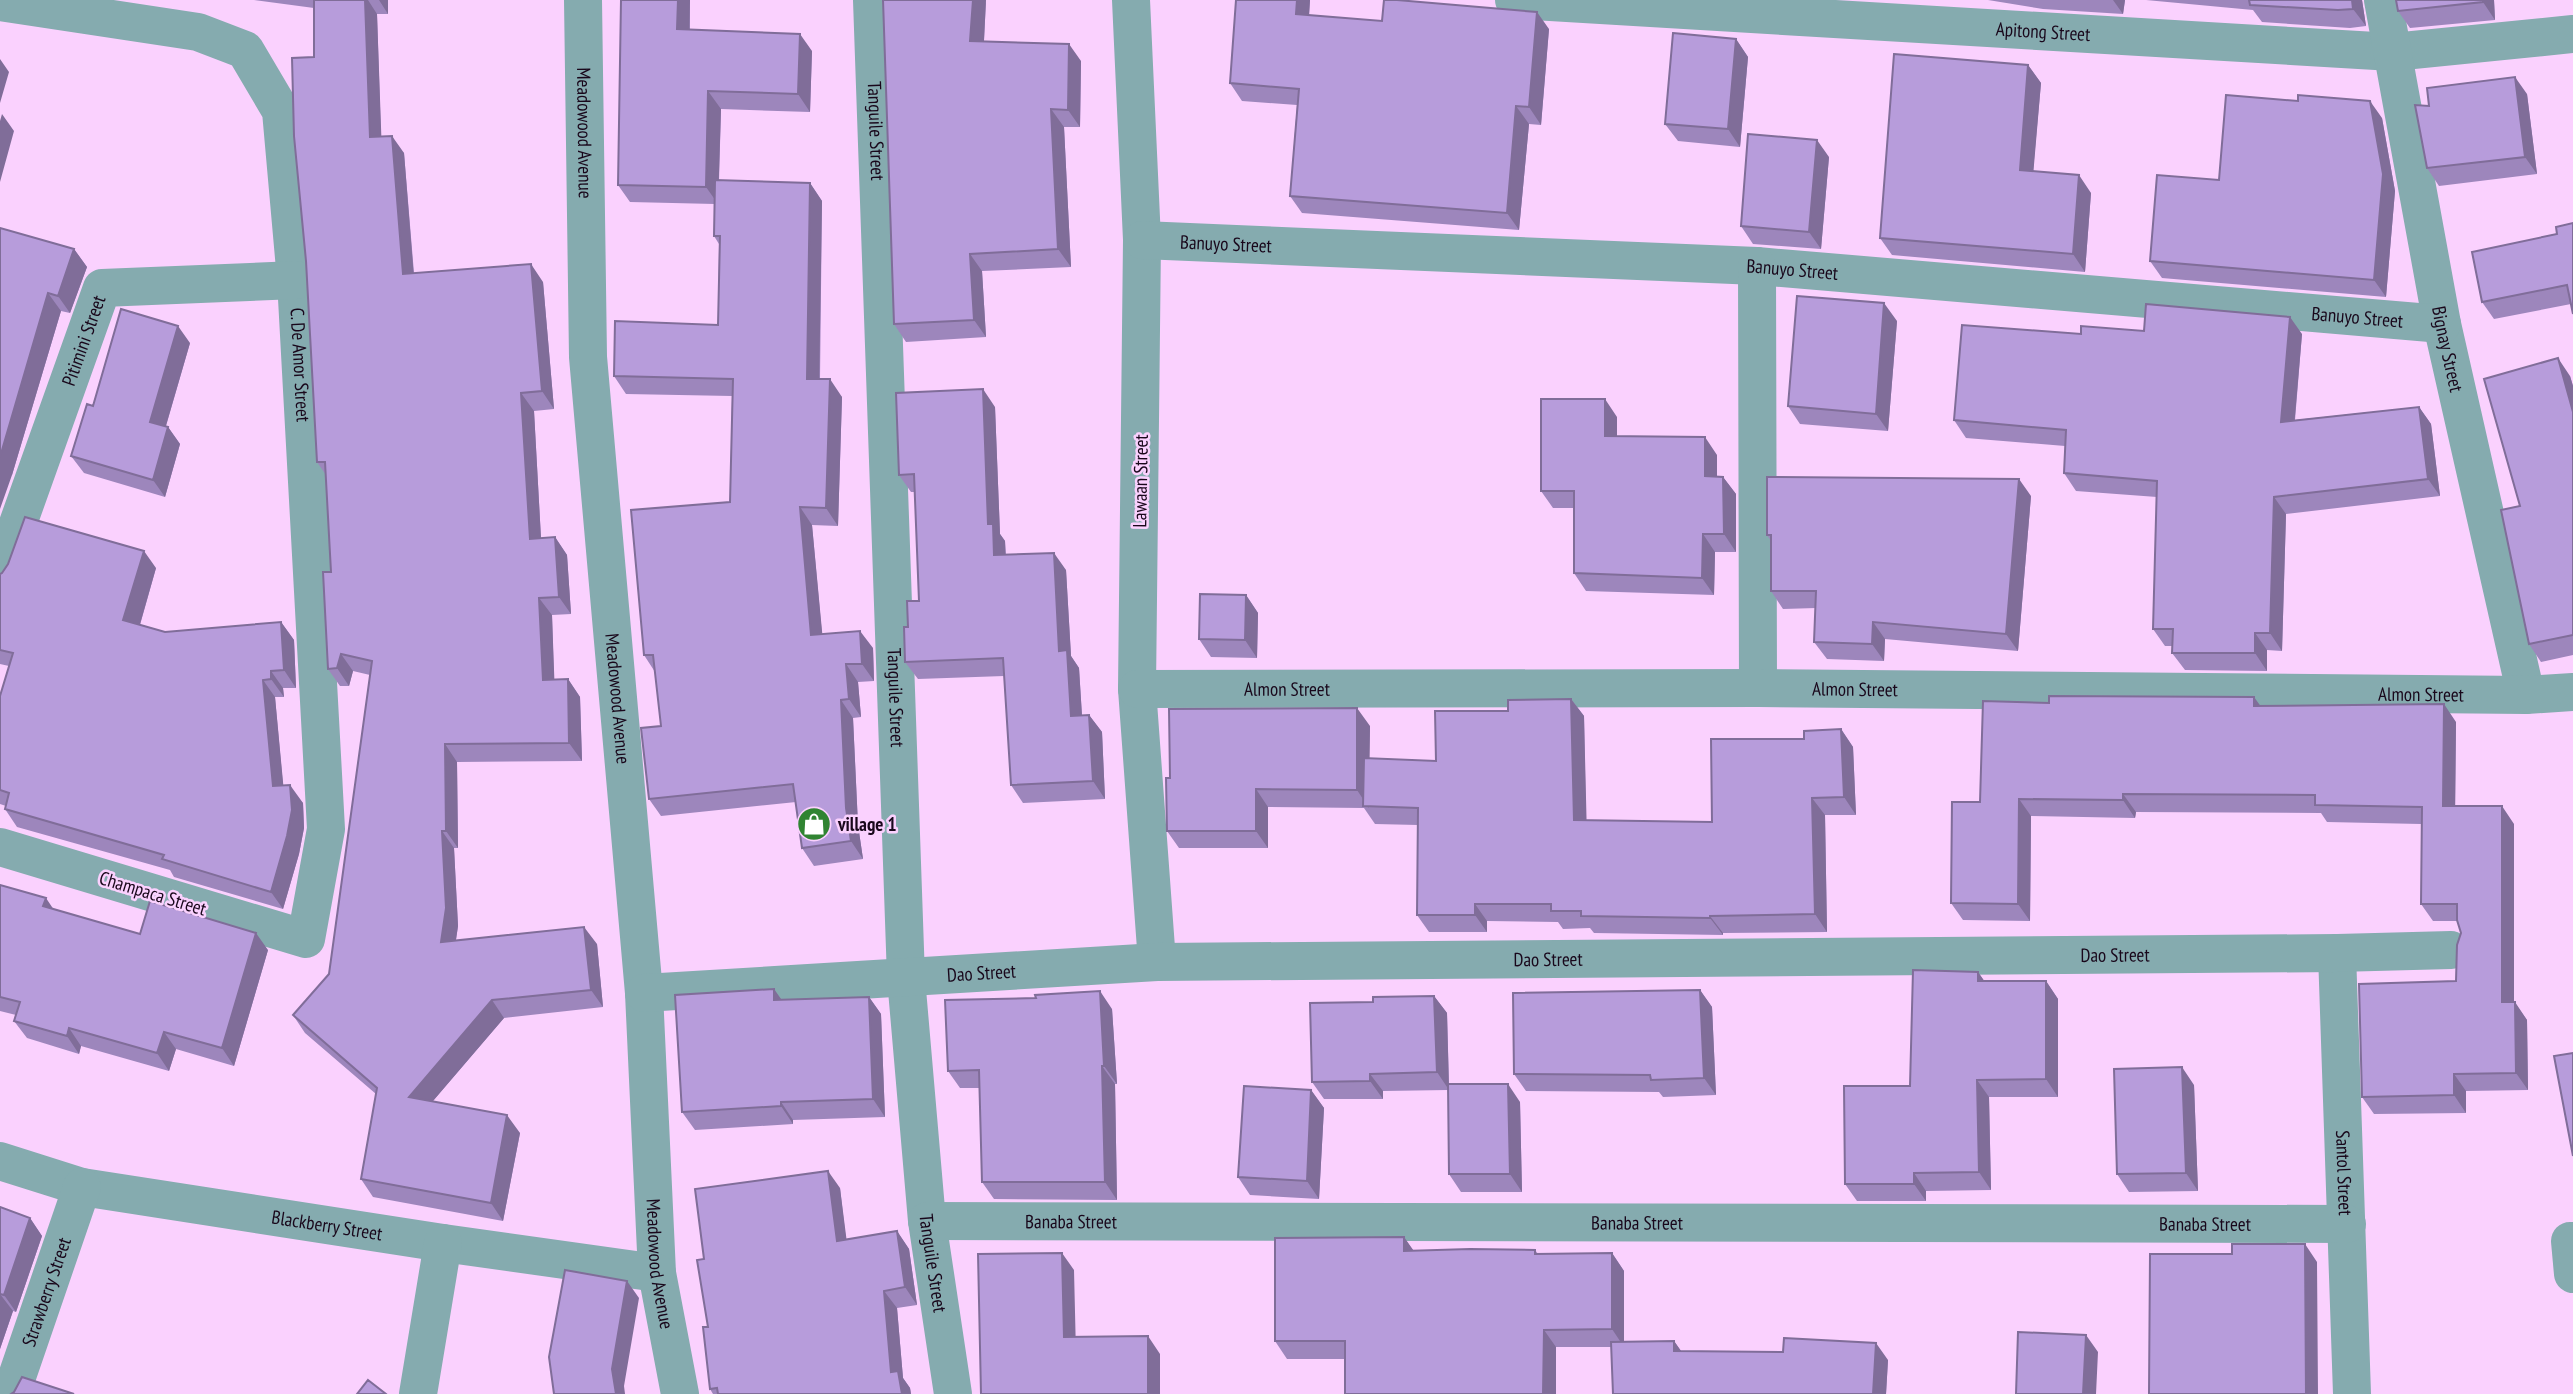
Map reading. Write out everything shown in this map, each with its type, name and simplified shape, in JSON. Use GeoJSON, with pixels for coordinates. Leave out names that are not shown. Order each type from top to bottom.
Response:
{"type":"FeatureCollection","features":[{"type":"Feature","properties":{"kind":"street","name":"Meadowood Avenue"},"geometry":{"type":"LineString","coordinates":[[583,0],[588,357],[644,993],[657,1273],[680,1394]]}},
{"type":"Feature","properties":{"kind":"street","name":"Tanguile Street"},"geometry":{"type":"LineString","coordinates":[[872,0],[906,978],[927,1221],[953,1394]]}},
{"type":"Feature","properties":{"kind":"street","name":"Lawaan Street"},"geometry":{"type":"LineString","coordinates":[[1131,0],[1142,240],[1137,689],[1157,962]]}},
{"type":"Feature","properties":{"kind":"street","name":"Apitong Street"},"geometry":{"type":"LineString","coordinates":[[1514,0],[2393,52],[2573,34]]}},
{"type":"Feature","properties":{"kind":"street","name":"Bignay Street"},"geometry":{"type":"LineString","coordinates":[[2383,0],[2442,324],[2526,695]]}},
{"type":"Feature","properties":{"kind":"street","name":"C. De Amor Street"},"geometry":{"type":"LineString","coordinates":[[0,2],[198,32],[244,50],[281,110],[296,280],[326,829],[306,939]]}},
{"type":"Feature","properties":{"kind":"street","name":"Banuyo Street"},"geometry":{"type":"LineString","coordinates":[[1142,240],[1757,266],[2442,324]]}},
{"type":"Feature","properties":{"kind":"street"},"geometry":{"type":"LineString","coordinates":[[1757,266],[1758,688]]}},
{"type":"Feature","properties":{"kind":"street","name":"Pitimini Street"},"geometry":{"type":"LineString","coordinates":[[0,574],[102,288],[296,280]]}},
{"type":"Feature","properties":{"kind":"street","name":"Almon Street"},"geometry":{"type":"LineString","coordinates":[[1137,689],[1758,688],[2526,695],[2573,692]]}},
{"type":"Feature","properties":{"kind":"street","name":"Champaca Street"},"geometry":{"type":"LineString","coordinates":[[0,847],[306,939]]}},
{"type":"Feature","properties":{"kind":"street","name":"Dao Street"},"geometry":{"type":"LineString","coordinates":[[644,993],[1157,962],[2451,950]]}},
{"type":"Feature","properties":{"kind":"street","name":"Santol Street"},"geometry":{"type":"LineString","coordinates":[[2337,953],[2353,1394]]}},
{"type":"Feature","properties":{"kind":"street","name":"Blackberry Street"},"geometry":{"type":"LineString","coordinates":[[0,1161],[82,1187],[657,1273]]}},
{"type":"Feature","properties":{"kind":"street","name":"Strawberry Street"},"geometry":{"type":"LineString","coordinates":[[11,1394],[82,1187]]}},
{"type":"Feature","properties":{"kind":"street","name":"Banaba Street"},"geometry":{"type":"LineString","coordinates":[[927,1221],[2347,1224]]}},
{"type":"Feature","properties":{"kind":"street"},"geometry":{"type":"LineString","coordinates":[[2573,1241],[2570,1241],[2573,1274]]}},
{"type":"Feature","properties":{"kind":"street"},"geometry":{"type":"LineString","coordinates":[[418,1394],[443,1243]]}},
{"type":"Feature","properties":{"kind":"building"},"geometry":{"type":"Polygon","coordinates":[[[314,0],[365,0],[370,137],[392,136],[403,274],[531,264],[542,391],[521,393],[530,539],[555,537],[559,597],[539,598],[543,680],[568,679],[569,743],[445,744],[446,831],[442,831],[446,908],[441,942],[584,927],[591,990],[492,1000],[409,1097],[507,1115],[491,1203],[361,1179],[377,1088],[293,1015],[329,974],[372,661],[341,654],[337,668],[328,669],[323,572],[331,572],[325,462],[317,462],[306,261],[294,136],[292,58],[314,57],[314,0]]]}},
{"type":"Feature","properties":{"kind":"building"},"geometry":{"type":"Polygon","coordinates":[[[621,0],[678,0],[677,29],[800,34],[798,94],[708,91],[706,187],[618,185],[621,0]]]}},
{"type":"Feature","properties":{"kind":"building"},"geometry":{"type":"Polygon","coordinates":[[[883,0],[973,0],[970,41],[1069,44],[1068,110],[1051,109],[1058,249],[970,254],[974,320],[894,324],[883,0]]]}},
{"type":"Feature","properties":{"kind":"building"},"geometry":{"type":"Polygon","coordinates":[[[1236,0],[1297,0],[1296,14],[1382,21],[1384,0],[1537,12],[1529,107],[1516,106],[1507,213],[1290,196],[1299,89],[1230,83],[1236,0]]]}},
{"type":"Feature","properties":{"kind":"building"},"geometry":{"type":"Polygon","coordinates":[[[2249,0],[2352,0],[2353,9],[2250,5],[2249,0]]]}},
{"type":"Feature","properties":{"kind":"building"},"geometry":{"type":"Polygon","coordinates":[[[2396,0],[2483,0],[2483,2],[2398,11],[2396,0]]]}},
{"type":"Feature","properties":{"kind":"building"},"geometry":{"type":"Polygon","coordinates":[[[1673,33],[1736,39],[1728,129],[1665,124],[1673,33]]]}},
{"type":"Feature","properties":{"kind":"building"},"geometry":{"type":"Polygon","coordinates":[[[1894,54],[2028,65],[2020,170],[2079,175],[2073,254],[1880,238],[1894,54]]]}},
{"type":"Feature","properties":{"kind":"building"},"geometry":{"type":"Polygon","coordinates":[[[2515,77],[2525,157],[2427,168],[2415,105],[2429,106],[2427,88],[2515,77]]]}},
{"type":"Feature","properties":{"kind":"building"},"geometry":{"type":"Polygon","coordinates":[[[2226,95],[2298,101],[2298,95],[2370,101],[2383,174],[2374,280],[2150,261],[2157,175],[2219,180],[2226,95]]]}},
{"type":"Feature","properties":{"kind":"building"},"geometry":{"type":"Polygon","coordinates":[[[1748,134],[1817,140],[1809,232],[1741,226],[1748,134]]]}},
{"type":"Feature","properties":{"kind":"building"},"geometry":{"type":"Polygon","coordinates":[[[715,180],[810,183],[807,379],[830,379],[826,508],[800,507],[811,635],[860,631],[862,664],[846,664],[849,699],[841,700],[846,808],[851,841],[802,848],[793,784],[649,799],[641,728],[661,726],[653,655],[644,655],[631,510],[730,502],[733,379],[614,376],[615,321],[718,325],[720,236],[714,236],[715,180]]]}},
{"type":"Feature","properties":{"kind":"building"},"geometry":{"type":"Polygon","coordinates":[[[2573,223],[2573,314],[2567,285],[2482,302],[2472,252],[2557,234],[2556,227],[2573,223]]]}},
{"type":"Feature","properties":{"kind":"building"},"geometry":{"type":"Polygon","coordinates":[[[0,228],[74,249],[58,296],[48,293],[0,457],[0,228]]]}},
{"type":"Feature","properties":{"kind":"building"},"geometry":{"type":"Polygon","coordinates":[[[1797,296],[1884,303],[1876,414],[1788,406],[1797,296]]]}},
{"type":"Feature","properties":{"kind":"building"},"geometry":{"type":"Polygon","coordinates":[[[2146,304],[2290,317],[2281,422],[2419,407],[2428,479],[2274,497],[2270,633],[2255,633],[2255,653],[2172,653],[2173,629],[2153,629],[2157,481],[2064,473],[2066,430],[1954,420],[1962,325],[2081,334],[2081,326],[2144,331],[2146,304]]]}},
{"type":"Feature","properties":{"kind":"building"},"geometry":{"type":"Polygon","coordinates":[[[121,309],[178,326],[150,422],[168,427],[153,480],[71,456],[87,404],[93,406],[121,309]]]}},
{"type":"Feature","properties":{"kind":"building"},"geometry":{"type":"Polygon","coordinates":[[[2558,358],[2573,412],[2573,635],[2529,644],[2501,510],[2520,506],[2484,379],[2558,358]]]}},
{"type":"Feature","properties":{"kind":"building"},"geometry":{"type":"Polygon","coordinates":[[[983,389],[988,524],[993,524],[994,555],[1054,553],[1059,651],[1067,650],[1071,716],[1089,715],[1093,781],[1011,785],[1003,658],[905,662],[904,627],[908,627],[907,601],[919,601],[914,474],[899,475],[896,393],[983,389]]]}},
{"type":"Feature","properties":{"kind":"building"},"geometry":{"type":"Polygon","coordinates":[[[1541,399],[1605,399],[1605,436],[1705,437],[1705,476],[1723,477],[1724,534],[1703,534],[1702,578],[1574,573],[1574,491],[1541,491],[1541,399]]]}},
{"type":"Feature","properties":{"kind":"building"},"geometry":{"type":"Polygon","coordinates":[[[1767,477],[2019,479],[2006,634],[1873,622],[1872,644],[1814,642],[1816,591],[1771,591],[1767,477]]]}},
{"type":"Feature","properties":{"kind":"building"},"geometry":{"type":"Polygon","coordinates":[[[25,517],[144,551],[123,620],[165,632],[281,622],[284,670],[271,671],[271,679],[263,680],[273,786],[290,785],[292,810],[271,892],[162,859],[164,855],[5,809],[9,793],[0,790],[0,696],[13,653],[0,650],[0,574],[8,564],[25,517]]]}},
{"type":"Feature","properties":{"kind":"building"},"geometry":{"type":"Polygon","coordinates":[[[1200,594],[1246,595],[1245,640],[1199,639],[1200,594]]]}},
{"type":"Feature","properties":{"kind":"building"},"geometry":{"type":"Polygon","coordinates":[[[2049,696],[2254,697],[2254,706],[2444,704],[2443,806],[2502,806],[2502,1002],[2515,1002],[2516,1073],[2454,1074],[2454,1095],[2362,1097],[2359,984],[2456,981],[2457,945],[2461,933],[2457,920],[2457,904],[2421,904],[2422,807],[2315,805],[2315,795],[2123,794],[2123,800],[2019,799],[2018,904],[1951,903],[1952,802],[1980,802],[1983,701],[2049,703],[2049,696]]]}},
{"type":"Feature","properties":{"kind":"building"},"geometry":{"type":"Polygon","coordinates":[[[1571,699],[1574,820],[1712,822],[1711,739],[1804,739],[1804,731],[1841,729],[1844,797],[1812,798],[1815,914],[1710,918],[1581,916],[1581,911],[1551,911],[1551,904],[1475,904],[1475,915],[1417,915],[1418,808],[1363,806],[1364,758],[1436,761],[1435,711],[1508,711],[1508,700],[1571,699]]]}},
{"type":"Feature","properties":{"kind":"building"},"geometry":{"type":"Polygon","coordinates":[[[1357,708],[1357,790],[1256,789],[1256,831],[1167,831],[1166,778],[1170,778],[1169,709],[1357,708]]]}},
{"type":"Feature","properties":{"kind":"building"},"geometry":{"type":"Polygon","coordinates":[[[0,885],[46,898],[43,906],[140,934],[150,901],[256,933],[222,1048],[164,1032],[157,1053],[69,1028],[67,1036],[14,1021],[20,1002],[0,997],[0,885]]]}},
{"type":"Feature","properties":{"kind":"building"},"geometry":{"type":"Polygon","coordinates":[[[1913,970],[1978,972],[1978,981],[2046,981],[2046,1079],[1977,1080],[1979,1172],[1914,1173],[1914,1184],[1845,1184],[1844,1086],[1910,1086],[1913,970]]]}},
{"type":"Feature","properties":{"kind":"building"},"geometry":{"type":"Polygon","coordinates":[[[774,989],[774,1000],[869,997],[873,1099],[781,1102],[781,1106],[682,1112],[675,995],[774,989]]]}},
{"type":"Feature","properties":{"kind":"building"},"geometry":{"type":"Polygon","coordinates":[[[1700,990],[1704,1078],[1651,1080],[1650,1075],[1514,1074],[1513,993],[1700,990]]]}},
{"type":"Feature","properties":{"kind":"building"},"geometry":{"type":"Polygon","coordinates":[[[1100,991],[1105,1182],[982,1182],[979,1070],[948,1071],[945,1000],[1036,998],[1035,995],[1100,991]]]}},
{"type":"Feature","properties":{"kind":"building"},"geometry":{"type":"Polygon","coordinates":[[[1434,996],[1437,1072],[1370,1074],[1370,1081],[1312,1082],[1310,1003],[1373,1002],[1373,997],[1434,996]]]}},
{"type":"Feature","properties":{"kind":"building"},"geometry":{"type":"Polygon","coordinates":[[[2573,1053],[2573,1156],[2554,1056],[2573,1053]]]}},
{"type":"Feature","properties":{"kind":"building"},"geometry":{"type":"Polygon","coordinates":[[[2182,1067],[2186,1173],[2117,1174],[2114,1069],[2182,1067]]]}},
{"type":"Feature","properties":{"kind":"building"},"geometry":{"type":"Polygon","coordinates":[[[1448,1084],[1508,1084],[1510,1174],[1449,1174],[1448,1084]]]}},
{"type":"Feature","properties":{"kind":"building"},"geometry":{"type":"Polygon","coordinates":[[[1244,1086],[1311,1090],[1307,1181],[1238,1177],[1244,1086]]]}},
{"type":"Feature","properties":{"kind":"building"},"geometry":{"type":"Polygon","coordinates":[[[828,1171],[837,1241],[897,1231],[905,1287],[884,1291],[891,1372],[898,1371],[902,1394],[718,1394],[717,1388],[710,1389],[703,1327],[708,1327],[697,1260],[704,1259],[695,1189],[828,1171]]]}},
{"type":"Feature","properties":{"kind":"building"},"geometry":{"type":"Polygon","coordinates":[[[0,1207],[30,1218],[4,1295],[0,1294],[0,1207]]]}},
{"type":"Feature","properties":{"kind":"building"},"geometry":{"type":"Polygon","coordinates":[[[1404,1237],[1404,1251],[1470,1249],[1535,1250],[1535,1254],[1612,1253],[1612,1329],[1544,1330],[1543,1394],[1345,1394],[1345,1341],[1275,1341],[1275,1238],[1404,1237]]]}},
{"type":"Feature","properties":{"kind":"building"},"geometry":{"type":"Polygon","coordinates":[[[2232,1244],[2305,1244],[2306,1394],[2149,1394],[2150,1254],[2232,1254],[2232,1244]]]}},
{"type":"Feature","properties":{"kind":"building"},"geometry":{"type":"Polygon","coordinates":[[[1062,1253],[1064,1337],[1148,1336],[1148,1394],[981,1394],[978,1254],[1062,1253]]]}},
{"type":"Feature","properties":{"kind":"building"},"geometry":{"type":"Polygon","coordinates":[[[565,1270],[627,1281],[612,1369],[616,1394],[554,1394],[549,1357],[565,1270]]]}},
{"type":"Feature","properties":{"kind":"building"},"geometry":{"type":"Polygon","coordinates":[[[2018,1332],[2086,1335],[2083,1394],[2016,1394],[2018,1332]]]}},
{"type":"Feature","properties":{"kind":"building"},"geometry":{"type":"Polygon","coordinates":[[[1784,1338],[1876,1343],[1873,1394],[1613,1394],[1611,1342],[1674,1341],[1674,1351],[1783,1352],[1784,1338]]]}},
{"type":"Feature","properties":{"kind":"building"},"geometry":{"type":"Polygon","coordinates":[[[22,1377],[74,1394],[11,1394],[22,1377]]]}},
{"type":"Feature","properties":{"kind":"building"},"geometry":{"type":"Polygon","coordinates":[[[368,1380],[386,1394],[357,1394],[368,1380]]]}},
{"type":"Feature","properties":{"kind":"place","name":"village 1"},"geometry":{"type":"Point","coordinates":[814,824]}}]}
